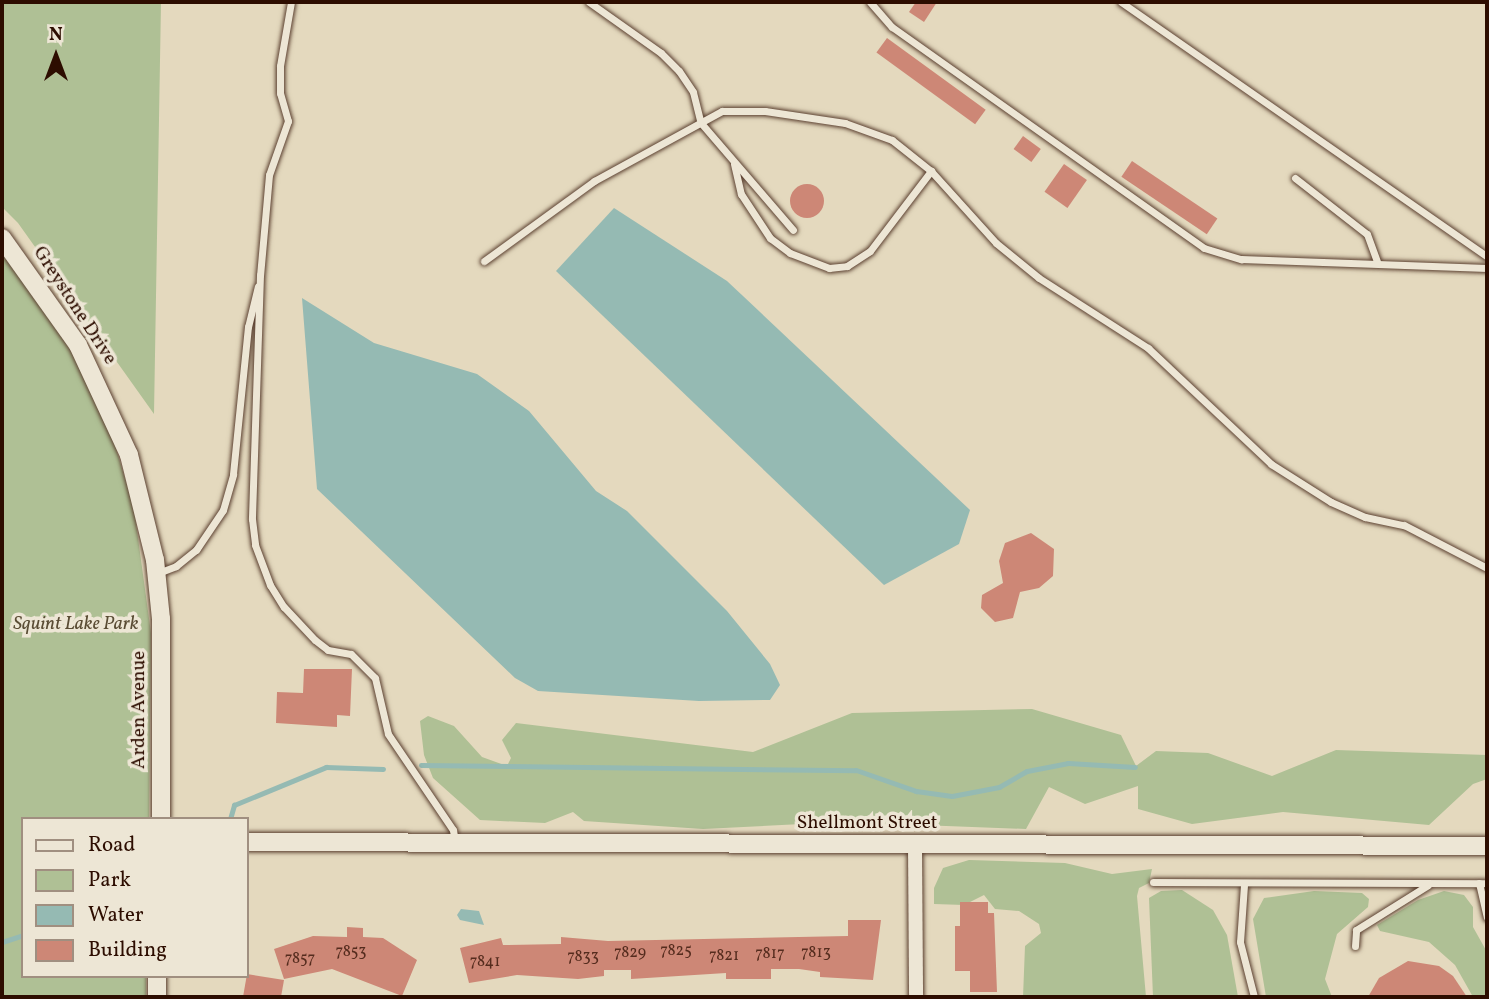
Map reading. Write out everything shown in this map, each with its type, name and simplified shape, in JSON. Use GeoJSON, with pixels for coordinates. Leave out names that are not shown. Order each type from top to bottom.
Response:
{"type":"FeatureCollection","features":[{"type":"Feature","properties":{"kind":"street","name":"Greystone Drive"},"geometry":{"type":"LineString","coordinates":[[2,238],[46,295],[106,399],[129,455],[155,567]]}},
{"type":"Feature","properties":{"kind":"street","name":"Arden Avenue"},"geometry":{"type":"LineString","coordinates":[[155,567],[161,619],[161,817]]}},
{"type":"Feature","properties":{"kind":"street","name":"Shellmont Street"},"geometry":{"type":"LineString","coordinates":[[248,842],[1487,846]]}},
{"type":"Feature","properties":{"kind":"street"},"geometry":{"type":"LineString","coordinates":[[915,845],[916,997]]}},
{"type":"Feature","properties":{"kind":"street"},"geometry":{"type":"LineString","coordinates":[[157,978],[157,997]]}},
{"type":"Feature","properties":{"kind":"lane"},"geometry":{"type":"LineString","coordinates":[[291,2],[280,66],[280,93],[288,121],[269,174],[260,275],[252,519],[262,566],[285,607],[314,640],[328,650],[351,654],[375,678],[388,734],[453,830],[455,843]]}},
{"type":"Feature","properties":{"kind":"lane"},"geometry":{"type":"LineString","coordinates":[[589,2],[662,53],[679,71],[693,92],[701,123],[793,230]]}},
{"type":"Feature","properties":{"kind":"lane"},"geometry":{"type":"LineString","coordinates":[[870,2],[892,27],[1204,248],[1241,259],[1377,261],[1487,268]]}},
{"type":"Feature","properties":{"kind":"lane"},"geometry":{"type":"LineString","coordinates":[[1121,2],[1487,256]]}},
{"type":"Feature","properties":{"kind":"lane"},"geometry":{"type":"LineString","coordinates":[[484,261],[594,181],[722,111],[765,111],[845,123],[892,140],[931,171],[996,243],[1039,278],[1148,348],[1271,464],[1331,502],[1415,530],[1487,568]]}},
{"type":"Feature","properties":{"kind":"lane"},"geometry":{"type":"LineString","coordinates":[[733,160],[741,194],[770,238],[790,254],[829,268],[847,266],[870,251],[931,171]]}},
{"type":"Feature","properties":{"kind":"lane"},"geometry":{"type":"LineString","coordinates":[[1295,178],[1367,234],[1377,261]]}},
{"type":"Feature","properties":{"kind":"lane"},"geometry":{"type":"LineString","coordinates":[[155,567],[176,566],[196,550],[223,510],[233,474],[248,327],[260,275]]}},
{"type":"Feature","properties":{"kind":"lane"},"geometry":{"type":"LineString","coordinates":[[1153,882],[1244,885],[1483,883],[1487,917]]}},
{"type":"Feature","properties":{"kind":"lane"},"geometry":{"type":"LineString","coordinates":[[1355,946],[1356,930],[1429,884]]}},
{"type":"Feature","properties":{"kind":"lane"},"geometry":{"type":"LineString","coordinates":[[1244,885],[1240,942],[1254,997]]}},
{"type":"Feature","properties":{"kind":"green space"},"geometry":{"type":"Polygon","coordinates":[[[2,2],[161,2],[154,414],[18,223],[2,207],[2,2]]]}},
{"type":"Feature","properties":{"kind":"green space","name":"Squint Lake Park"},"geometry":{"type":"Polygon","coordinates":[[[2,252],[44,306],[84,374],[115,445],[134,509],[151,633],[149,817],[21,817],[21,978],[146,978],[146,997],[2,997],[2,252]]]}},
{"type":"Feature","properties":{"kind":"green space"},"geometry":{"type":"Polygon","coordinates":[[[1032,709],[1121,735],[1136,766],[1156,751],[1208,753],[1272,776],[1336,750],[1487,755],[1487,779],[1473,784],[1429,825],[1283,812],[1192,824],[1138,809],[1138,786],[1085,804],[1049,787],[1026,829],[841,822],[703,829],[584,821],[573,812],[545,823],[480,820],[433,778],[424,755],[420,721],[428,716],[454,726],[482,757],[507,766],[511,758],[502,740],[516,723],[753,752],[852,713],[1032,709]]]}},
{"type":"Feature","properties":{"kind":"green space"},"geometry":{"type":"Polygon","coordinates":[[[969,860],[1065,863],[1112,874],[1152,869],[1149,883],[1139,888],[1137,896],[1146,997],[1023,997],[1025,946],[1041,933],[1039,924],[1019,911],[995,909],[984,895],[964,905],[934,904],[934,888],[943,868],[969,860]]]}},
{"type":"Feature","properties":{"kind":"green space"},"geometry":{"type":"Polygon","coordinates":[[[1182,890],[1213,910],[1227,935],[1238,997],[1153,997],[1149,898],[1161,891],[1182,890]]]}},
{"type":"Feature","properties":{"kind":"green space"},"geometry":{"type":"Polygon","coordinates":[[[1314,891],[1362,893],[1369,899],[1368,907],[1337,934],[1325,979],[1332,997],[1266,997],[1253,919],[1264,898],[1314,891]]]}},
{"type":"Feature","properties":{"kind":"green space"},"geometry":{"type":"Polygon","coordinates":[[[1444,891],[1464,895],[1473,907],[1473,927],[1487,952],[1487,997],[1473,997],[1455,965],[1429,942],[1380,931],[1377,925],[1418,900],[1444,891]]]}},
{"type":"Feature","properties":{"kind":"water"},"geometry":{"type":"Polygon","coordinates":[[[614,208],[727,281],[970,510],[959,544],[884,585],[556,271],[614,208]]]}},
{"type":"Feature","properties":{"kind":"water"},"geometry":{"type":"Polygon","coordinates":[[[302,298],[374,343],[477,374],[529,411],[596,491],[627,511],[727,611],[770,664],[780,685],[770,700],[699,701],[538,691],[515,678],[317,489],[302,298]]]}},
{"type":"Feature","properties":{"kind":"water"},"geometry":{"type":"Polygon","coordinates":[[[461,909],[479,911],[484,925],[460,920],[457,915],[461,909]]]}},
{"type":"Feature","properties":{"kind":"building"},"geometry":{"type":"Polygon","coordinates":[[[916,2],[937,2],[924,22],[909,12],[916,2]]]}},
{"type":"Feature","properties":{"kind":"building"},"geometry":{"type":"Polygon","coordinates":[[[887,38],[986,110],[975,124],[876,53],[887,38]]]}},
{"type":"Feature","properties":{"kind":"building"},"geometry":{"type":"Polygon","coordinates":[[[1023,136],[1041,149],[1031,162],[1014,149],[1023,136]]]}},
{"type":"Feature","properties":{"kind":"building"},"geometry":{"type":"Polygon","coordinates":[[[1132,161],[1217,219],[1207,234],[1121,177],[1132,161]]]}},
{"type":"Feature","properties":{"kind":"building"},"geometry":{"type":"Polygon","coordinates":[[[1064,164],[1087,180],[1067,208],[1044,192],[1064,164]]]}},
{"type":"Feature","properties":{"kind":"building"},"geometry":{"type":"Polygon","coordinates":[[[807,184],[819,189],[824,201],[819,213],[807,218],[795,213],[790,201],[795,189],[807,184]]]}},
{"type":"Feature","properties":{"kind":"building"},"geometry":{"type":"Polygon","coordinates":[[[1031,533],[1054,549],[1053,576],[1039,588],[1020,592],[1013,618],[995,622],[981,608],[982,595],[1003,583],[999,561],[1005,543],[1031,533]]]}},
{"type":"Feature","properties":{"kind":"building"},"geometry":{"type":"Polygon","coordinates":[[[304,669],[352,669],[350,716],[337,715],[337,727],[276,723],[277,692],[303,693],[304,669]]]}},
{"type":"Feature","properties":{"kind":"building"},"geometry":{"type":"Polygon","coordinates":[[[960,902],[988,902],[988,913],[994,913],[997,992],[970,992],[970,971],[955,971],[955,926],[960,926],[960,902]]]}},
{"type":"Feature","properties":{"kind":"building"},"geometry":{"type":"Polygon","coordinates":[[[848,920],[881,920],[873,980],[820,977],[820,972],[799,969],[771,969],[771,979],[726,979],[726,973],[631,979],[631,970],[604,970],[604,976],[578,979],[517,975],[469,983],[460,948],[501,938],[503,945],[561,944],[561,937],[608,941],[848,936],[848,920]]]}},
{"type":"Feature","properties":{"kind":"building"},"geometry":{"type":"Polygon","coordinates":[[[347,927],[363,928],[363,937],[383,938],[417,960],[402,996],[332,969],[284,979],[274,949],[313,936],[347,937],[347,927]]]}},
{"type":"Feature","properties":{"kind":"building"},"geometry":{"type":"Polygon","coordinates":[[[1408,961],[1439,966],[1453,976],[1467,997],[1368,997],[1379,978],[1408,961]]]}},
{"type":"Feature","properties":{"kind":"building"},"geometry":{"type":"Polygon","coordinates":[[[248,974],[284,980],[281,997],[243,997],[248,974]]]}},
{"type":"Feature","properties":{"kind":"waterway"},"geometry":{"type":"LineString","coordinates":[[421,765],[856,770],[916,791],[952,796],[999,787],[1027,771],[1068,763],[1135,767]]}},
{"type":"Feature","properties":{"kind":"waterway"},"geometry":{"type":"LineString","coordinates":[[231,817],[234,805],[326,767],[383,769]]}},
{"type":"Feature","properties":{"kind":"waterway"},"geometry":{"type":"LineString","coordinates":[[2,942],[21,936]]}}]}
